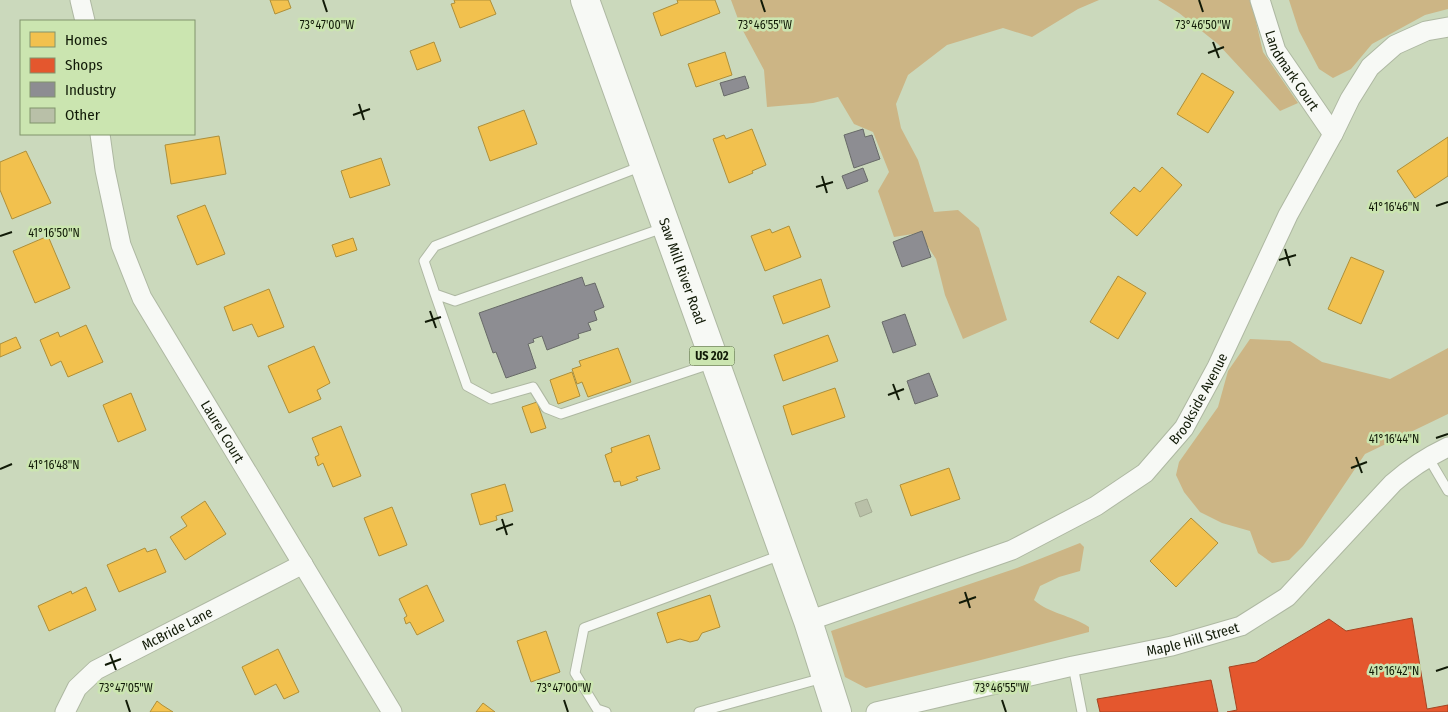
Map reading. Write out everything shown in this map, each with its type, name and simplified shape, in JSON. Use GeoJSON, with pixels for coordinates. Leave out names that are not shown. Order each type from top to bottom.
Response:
{"type":"FeatureCollection","features":[{"type":"Feature","properties":{"kind":"highway","name":"Saw Mill River Road"},"geometry":{"type":"LineString","coordinates":[[585,0],[808,621],[836,712]]}},
{"type":"Feature","properties":{"kind":"street"},"geometry":{"type":"LineString","coordinates":[[80,0],[85,20]]}},
{"type":"Feature","properties":{"kind":"street","name":"Landmark Court"},"geometry":{"type":"LineString","coordinates":[[1260,0],[1276,52],[1333,134]]}},
{"type":"Feature","properties":{"kind":"street","name":"Brookside Avenue"},"geometry":{"type":"LineString","coordinates":[[808,621],[1012,550],[1096,506],[1145,473],[1184,428],[1217,367],[1288,215],[1333,134],[1350,98],[1370,67],[1395,45],[1426,31],[1448,27]]}},
{"type":"Feature","properties":{"kind":"street","name":"Laurel Court"},"geometry":{"type":"LineString","coordinates":[[100,135],[105,170],[121,245],[142,298],[392,712]]}},
{"type":"Feature","properties":{"kind":"street","name":"Maple Hill Street"},"geometry":{"type":"LineString","coordinates":[[876,712],[1073,666],[1172,646],[1241,626],[1286,597],[1393,483],[1409,469],[1448,447]]}},
{"type":"Feature","properties":{"kind":"street","name":"McBride Lane"},"geometry":{"type":"LineString","coordinates":[[65,711],[76,688],[96,670],[303,564]]}},
{"type":"Feature","properties":{"kind":"lane"},"geometry":{"type":"LineString","coordinates":[[644,165],[435,246],[424,261],[467,386],[491,400],[533,387],[546,408],[561,414],[714,362]]}},
{"type":"Feature","properties":{"kind":"lane"},"geometry":{"type":"LineString","coordinates":[[435,294],[455,301],[666,227]]}},
{"type":"Feature","properties":{"kind":"lane"},"geometry":{"type":"LineString","coordinates":[[1428,457],[1448,492]]}},
{"type":"Feature","properties":{"kind":"lane"},"geometry":{"type":"LineString","coordinates":[[606,712],[596,709],[575,673],[584,628],[783,554]]}},
{"type":"Feature","properties":{"kind":"lane"},"geometry":{"type":"LineString","coordinates":[[1073,666],[1082,712]]}},
{"type":"Feature","properties":{"kind":"lane"},"geometry":{"type":"LineString","coordinates":[[699,712],[826,677]]}},
{"type":"Feature","properties":{"kind":"shaded area"},"geometry":{"type":"Polygon","coordinates":[[[731,0],[1099,0],[1078,9],[1032,37],[1003,28],[947,45],[908,75],[896,104],[901,128],[918,160],[934,212],[958,210],[979,228],[1007,320],[963,339],[945,295],[936,259],[919,233],[894,237],[878,191],[889,172],[873,132],[854,124],[838,97],[813,103],[767,107],[764,70],[741,27],[731,0]]]}},
{"type":"Feature","properties":{"kind":"shaded area"},"geometry":{"type":"Polygon","coordinates":[[[1158,0],[1251,0],[1263,52],[1298,103],[1280,111],[1218,44],[1179,13],[1158,0]]]}},
{"type":"Feature","properties":{"kind":"shaded area"},"geometry":{"type":"Polygon","coordinates":[[[1289,0],[1448,0],[1448,9],[1425,15],[1372,44],[1351,69],[1333,78],[1319,69],[1299,31],[1289,0]]]}},
{"type":"Feature","properties":{"kind":"shaded area"},"geometry":{"type":"Polygon","coordinates":[[[1250,339],[1290,341],[1322,362],[1390,379],[1448,348],[1448,414],[1365,454],[1303,546],[1289,560],[1272,563],[1258,553],[1250,531],[1222,523],[1200,512],[1184,492],[1176,475],[1179,462],[1218,407],[1228,371],[1250,339]]]}},
{"type":"Feature","properties":{"kind":"shaded area"},"geometry":{"type":"Polygon","coordinates":[[[1080,543],[1084,547],[1080,571],[1059,577],[1040,586],[1034,600],[1040,605],[1089,627],[1089,632],[866,688],[845,677],[831,631],[1017,568],[1080,543]]]}},
{"type":"Feature","properties":{"kind":"building: Homes"},"geometry":{"type":"Polygon","coordinates":[[[270,0],[288,0],[291,8],[275,14],[270,0]]]}},
{"type":"Feature","properties":{"kind":"building: Homes"},"geometry":{"type":"Polygon","coordinates":[[[454,0],[490,0],[496,14],[460,28],[451,4],[455,3],[454,0]]]}},
{"type":"Feature","properties":{"kind":"building: Homes"},"geometry":{"type":"Polygon","coordinates":[[[677,0],[715,0],[720,13],[661,36],[653,13],[678,3],[677,0]]]}},
{"type":"Feature","properties":{"kind":"building: Homes"},"geometry":{"type":"Polygon","coordinates":[[[434,42],[441,61],[417,70],[410,51],[434,42]]]}},
{"type":"Feature","properties":{"kind":"building: Homes"},"geometry":{"type":"Polygon","coordinates":[[[725,52],[732,75],[696,87],[688,64],[725,52]]]}},
{"type":"Feature","properties":{"kind":"building: Homes"},"geometry":{"type":"Polygon","coordinates":[[[1202,73],[1234,92],[1208,133],[1177,114],[1202,73]]]}},
{"type":"Feature","properties":{"kind":"building: Homes"},"geometry":{"type":"Polygon","coordinates":[[[524,110],[537,144],[490,161],[478,127],[524,110]]]}},
{"type":"Feature","properties":{"kind":"building: Homes"},"geometry":{"type":"Polygon","coordinates":[[[752,129],[766,165],[752,171],[753,173],[729,183],[713,139],[724,135],[726,139],[752,129]]]}},
{"type":"Feature","properties":{"kind":"building: Homes"},"geometry":{"type":"Polygon","coordinates":[[[219,136],[226,174],[171,184],[165,145],[219,136]]]}},
{"type":"Feature","properties":{"kind":"building: Homes"},"geometry":{"type":"Polygon","coordinates":[[[1448,137],[1448,176],[1415,198],[1397,171],[1448,137]]]}},
{"type":"Feature","properties":{"kind":"building: Homes"},"geometry":{"type":"Polygon","coordinates":[[[26,151],[51,203],[12,219],[0,190],[0,162],[26,151]]]}},
{"type":"Feature","properties":{"kind":"building: Homes"},"geometry":{"type":"Polygon","coordinates":[[[381,158],[390,185],[350,198],[341,171],[381,158]]]}},
{"type":"Feature","properties":{"kind":"building: Homes"},"geometry":{"type":"Polygon","coordinates":[[[1162,167],[1182,185],[1137,236],[1110,213],[1134,187],[1140,192],[1162,167]]]}},
{"type":"Feature","properties":{"kind":"building: Homes"},"geometry":{"type":"Polygon","coordinates":[[[205,205],[225,254],[197,265],[177,216],[205,205]]]}},
{"type":"Feature","properties":{"kind":"building: Homes"},"geometry":{"type":"Polygon","coordinates":[[[789,226],[801,257],[765,271],[751,236],[770,229],[772,233],[789,226]]]}},
{"type":"Feature","properties":{"kind":"building: Homes"},"geometry":{"type":"Polygon","coordinates":[[[48,236],[70,288],[35,303],[13,251],[48,236]]]}},
{"type":"Feature","properties":{"kind":"building: Homes"},"geometry":{"type":"Polygon","coordinates":[[[353,238],[357,250],[336,257],[332,245],[353,238]]]}},
{"type":"Feature","properties":{"kind":"building: Homes"},"geometry":{"type":"Polygon","coordinates":[[[1351,257],[1384,271],[1361,324],[1328,309],[1351,257]]]}},
{"type":"Feature","properties":{"kind":"building: Homes"},"geometry":{"type":"Polygon","coordinates":[[[1118,276],[1146,293],[1118,339],[1090,322],[1118,276]]]}},
{"type":"Feature","properties":{"kind":"building: Homes"},"geometry":{"type":"Polygon","coordinates":[[[821,279],[830,307],[783,324],[773,296],[821,279]]]}},
{"type":"Feature","properties":{"kind":"building: Homes"},"geometry":{"type":"Polygon","coordinates":[[[269,289],[284,327],[258,337],[252,324],[233,331],[224,307],[269,289]]]}},
{"type":"Feature","properties":{"kind":"building: Homes"},"geometry":{"type":"Polygon","coordinates":[[[86,325],[103,362],[68,377],[61,361],[51,366],[40,340],[58,332],[60,337],[86,325]]]}},
{"type":"Feature","properties":{"kind":"building: Homes"},"geometry":{"type":"Polygon","coordinates":[[[828,335],[838,361],[783,381],[774,355],[828,335]]]}},
{"type":"Feature","properties":{"kind":"building: Homes"},"geometry":{"type":"Polygon","coordinates":[[[16,337],[21,348],[0,357],[0,344],[16,337]]]}},
{"type":"Feature","properties":{"kind":"building: Homes"},"geometry":{"type":"Polygon","coordinates":[[[314,346],[330,383],[317,390],[321,399],[289,413],[268,366],[314,346]]]}},
{"type":"Feature","properties":{"kind":"building: Homes"},"geometry":{"type":"Polygon","coordinates":[[[618,348],[631,382],[588,397],[582,382],[577,384],[572,369],[581,366],[579,361],[618,348]]]}},
{"type":"Feature","properties":{"kind":"building: Homes"},"geometry":{"type":"Polygon","coordinates":[[[572,372],[580,396],[558,404],[550,380],[572,372]]]}},
{"type":"Feature","properties":{"kind":"building: Homes"},"geometry":{"type":"Polygon","coordinates":[[[835,388],[845,417],[792,435],[783,406],[835,388]]]}},
{"type":"Feature","properties":{"kind":"building: Homes"},"geometry":{"type":"Polygon","coordinates":[[[131,393],[146,430],[118,442],[103,405],[131,393]]]}},
{"type":"Feature","properties":{"kind":"building: Homes"},"geometry":{"type":"Polygon","coordinates":[[[537,402],[546,428],[531,433],[522,407],[537,402]]]}},
{"type":"Feature","properties":{"kind":"building: Homes"},"geometry":{"type":"Polygon","coordinates":[[[341,426],[361,476],[333,487],[323,463],[318,466],[315,457],[319,455],[312,438],[341,426]]]}},
{"type":"Feature","properties":{"kind":"building: Homes"},"geometry":{"type":"Polygon","coordinates":[[[649,435],[660,469],[636,477],[638,480],[621,486],[620,481],[614,482],[605,455],[612,452],[611,448],[649,435]]]}},
{"type":"Feature","properties":{"kind":"building: Homes"},"geometry":{"type":"Polygon","coordinates":[[[949,468],[960,499],[911,516],[900,485],[949,468]]]}},
{"type":"Feature","properties":{"kind":"building: Homes"},"geometry":{"type":"Polygon","coordinates":[[[505,484],[513,511],[496,516],[497,520],[480,525],[471,494],[505,484]]]}},
{"type":"Feature","properties":{"kind":"building: Homes"},"geometry":{"type":"Polygon","coordinates":[[[205,501],[226,534],[185,560],[170,537],[187,526],[181,517],[205,501]]]}},
{"type":"Feature","properties":{"kind":"building: Homes"},"geometry":{"type":"Polygon","coordinates":[[[392,507],[407,545],[379,556],[364,518],[392,507]]]}},
{"type":"Feature","properties":{"kind":"building: Homes"},"geometry":{"type":"Polygon","coordinates":[[[1191,518],[1218,543],[1176,587],[1150,561],[1191,518]]]}},
{"type":"Feature","properties":{"kind":"building: Homes"},"geometry":{"type":"Polygon","coordinates":[[[145,548],[147,552],[156,549],[166,572],[119,592],[107,565],[145,548]]]}},
{"type":"Feature","properties":{"kind":"building: Homes"},"geometry":{"type":"Polygon","coordinates":[[[427,585],[444,621],[417,635],[410,622],[406,624],[404,618],[407,616],[399,599],[427,585]]]}},
{"type":"Feature","properties":{"kind":"building: Homes"},"geometry":{"type":"Polygon","coordinates":[[[86,587],[96,610],[49,631],[38,606],[71,591],[72,594],[86,587]]]}},
{"type":"Feature","properties":{"kind":"building: Homes"},"geometry":{"type":"Polygon","coordinates":[[[710,595],[720,627],[702,633],[698,640],[690,642],[680,639],[667,643],[657,613],[710,595]]]}},
{"type":"Feature","properties":{"kind":"building: Homes"},"geometry":{"type":"Polygon","coordinates":[[[546,631],[560,672],[531,682],[517,641],[546,631]]]}},
{"type":"Feature","properties":{"kind":"building: Homes"},"geometry":{"type":"Polygon","coordinates":[[[278,649],[299,692],[284,699],[276,684],[255,695],[242,667],[278,649]]]}},
{"type":"Feature","properties":{"kind":"building: Homes"},"geometry":{"type":"Polygon","coordinates":[[[157,701],[162,705],[173,712],[150,712],[157,701]]]}},
{"type":"Feature","properties":{"kind":"building: Homes"},"geometry":{"type":"Polygon","coordinates":[[[483,703],[495,712],[476,712],[483,703]]]}},
{"type":"Feature","properties":{"kind":"building: Shops"},"geometry":{"type":"Polygon","coordinates":[[[1412,618],[1427,709],[1448,705],[1448,712],[1227,712],[1237,710],[1229,667],[1256,662],[1329,619],[1346,631],[1412,618]]]}},
{"type":"Feature","properties":{"kind":"building: Shops"},"geometry":{"type":"Polygon","coordinates":[[[1211,680],[1218,712],[1100,712],[1097,699],[1211,680]]]}},
{"type":"Feature","properties":{"kind":"building: Industry"},"geometry":{"type":"Polygon","coordinates":[[[745,76],[749,88],[724,96],[720,83],[745,76]]]}},
{"type":"Feature","properties":{"kind":"building: Industry"},"geometry":{"type":"Polygon","coordinates":[[[863,129],[865,137],[872,135],[880,159],[854,168],[844,135],[863,129]]]}},
{"type":"Feature","properties":{"kind":"building: Industry"},"geometry":{"type":"Polygon","coordinates":[[[863,168],[868,181],[847,189],[842,176],[863,168]]]}},
{"type":"Feature","properties":{"kind":"building: Industry"},"geometry":{"type":"Polygon","coordinates":[[[922,231],[931,257],[902,267],[893,242],[922,231]]]}},
{"type":"Feature","properties":{"kind":"building: Industry"},"geometry":{"type":"Polygon","coordinates":[[[582,277],[585,286],[595,283],[604,307],[594,311],[597,320],[588,323],[591,330],[578,334],[579,338],[547,350],[542,336],[533,339],[534,342],[528,344],[536,368],[506,378],[496,352],[493,353],[479,313],[582,277]]]}},
{"type":"Feature","properties":{"kind":"building: Industry"},"geometry":{"type":"Polygon","coordinates":[[[905,314],[916,345],[893,353],[882,322],[905,314]]]}},
{"type":"Feature","properties":{"kind":"building: Industry"},"geometry":{"type":"Polygon","coordinates":[[[929,373],[938,396],[915,404],[907,381],[929,373]]]}},
{"type":"Feature","properties":{"kind":"building: Other"},"geometry":{"type":"Polygon","coordinates":[[[867,499],[872,512],[860,517],[855,503],[867,499]]]}}]}
